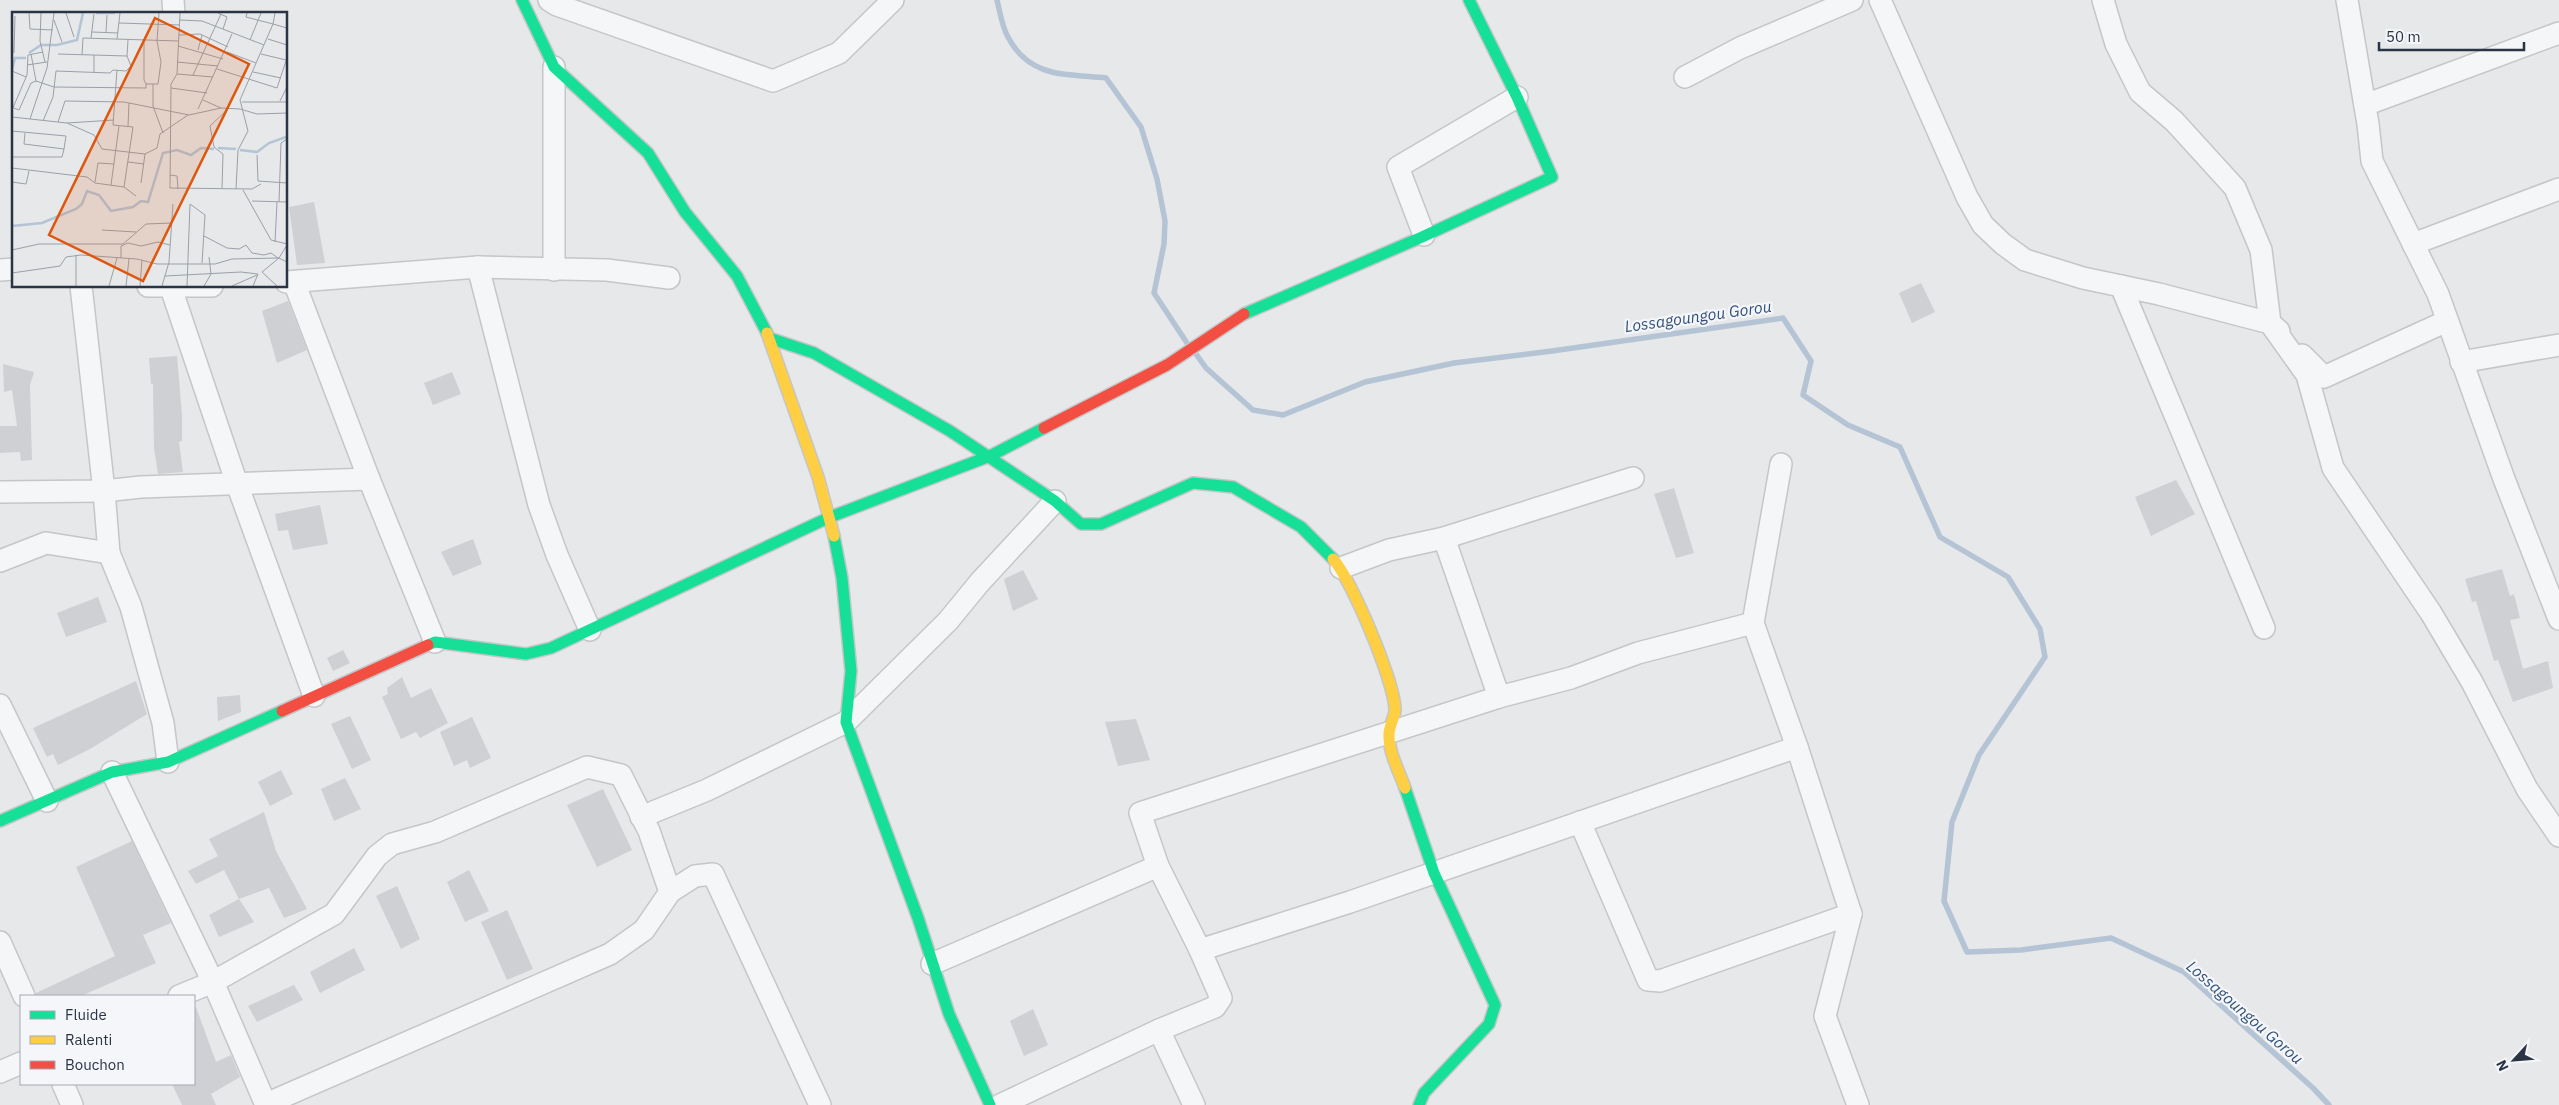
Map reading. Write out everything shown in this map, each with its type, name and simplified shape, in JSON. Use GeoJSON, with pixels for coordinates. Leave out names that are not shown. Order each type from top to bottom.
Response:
{"type":"FeatureCollection","features":[{"type":"Feature","properties":{"kind":"street"},"geometry":{"type":"LineString","coordinates":[[522,0],[554,67],[648,154],[685,212],[737,276],[769,338],[818,477],[830,517],[842,578],[851,671],[846,722],[918,918],[949,1014],[990,1105]]}},
{"type":"Feature","properties":{"kind":"street"},"geometry":{"type":"LineString","coordinates":[[549,0],[557,5],[773,81],[839,53],[893,0]]}},
{"type":"Feature","properties":{"kind":"street"},"geometry":{"type":"LineString","coordinates":[[0,822],[112,772],[168,762],[435,642],[526,654],[551,648],[830,517],[990,456],[1167,365],[1193,350],[1239,316],[1552,177],[1517,97],[1469,0]]}},
{"type":"Feature","properties":{"kind":"street"},"geometry":{"type":"LineString","coordinates":[[1685,77],[1740,48],[1852,0]]}},
{"type":"Feature","properties":{"kind":"street"},"geometry":{"type":"LineString","coordinates":[[1880,0],[1967,197],[1982,225],[2026,260],[2083,278],[2270,323],[2324,377],[2447,320]]}},
{"type":"Feature","properties":{"kind":"street"},"geometry":{"type":"LineString","coordinates":[[2103,0],[2116,44],[2140,92],[2174,121],[2235,188],[2261,250],[2270,323],[2307,375],[2333,468],[2432,613],[2472,682],[2527,789],[2559,836]]}},
{"type":"Feature","properties":{"kind":"street"},"geometry":{"type":"LineString","coordinates":[[2347,0],[2372,161],[2438,294],[2461,362],[2559,619]]}},
{"type":"Feature","properties":{"kind":"street"},"geometry":{"type":"LineString","coordinates":[[2364,104],[2559,33]]}},
{"type":"Feature","properties":{"kind":"street"},"geometry":{"type":"LineString","coordinates":[[554,67],[554,270]]}},
{"type":"Feature","properties":{"kind":"street"},"geometry":{"type":"LineString","coordinates":[[1424,235],[1398,168],[1517,97]]}},
{"type":"Feature","properties":{"kind":"street"},"geometry":{"type":"LineString","coordinates":[[2413,244],[2559,189]]}},
{"type":"Feature","properties":{"kind":"street"},"geometry":{"type":"LineString","coordinates":[[478,267],[539,505],[590,630]]}},
{"type":"Feature","properties":{"kind":"street"},"geometry":{"type":"LineString","coordinates":[[435,642],[290,282],[478,267],[606,270],[669,278]]}},
{"type":"Feature","properties":{"kind":"street"},"geometry":{"type":"LineString","coordinates":[[2121,286],[2264,628]]}},
{"type":"Feature","properties":{"kind":"street"},"geometry":{"type":"LineString","coordinates":[[81,288],[109,553],[131,607],[146,660],[163,723],[168,762]]}},
{"type":"Feature","properties":{"kind":"street"},"geometry":{"type":"LineString","coordinates":[[171,288],[237,484],[314,696]]}},
{"type":"Feature","properties":{"kind":"street"},"geometry":{"type":"LineString","coordinates":[[769,338],[814,353],[990,456],[1055,500],[1081,524],[1102,524],[1193,483],[1233,487],[1301,527],[1341,568],[1368,623],[1390,689],[1395,710],[1389,732],[1390,746],[1434,873],[1495,1005],[1489,1024],[1424,1092],[1419,1105]]}},
{"type":"Feature","properties":{"kind":"street"},"geometry":{"type":"LineString","coordinates":[[2461,362],[2559,345]]}},
{"type":"Feature","properties":{"kind":"street"},"geometry":{"type":"LineString","coordinates":[[1781,464],[1753,623],[1798,747],[1851,914],[1825,1016],[1858,1105]]}},
{"type":"Feature","properties":{"kind":"street"},"geometry":{"type":"LineString","coordinates":[[1341,568],[1389,550],[1444,538],[1633,478]]}},
{"type":"Feature","properties":{"kind":"street"},"geometry":{"type":"LineString","coordinates":[[0,492],[104,491],[369,479]]}},
{"type":"Feature","properties":{"kind":"street"},"geometry":{"type":"LineString","coordinates":[[641,818],[707,790],[846,722],[941,628],[1055,500]]}},
{"type":"Feature","properties":{"kind":"street"},"geometry":{"type":"LineString","coordinates":[[1444,538],[1499,697]]}},
{"type":"Feature","properties":{"kind":"street"},"geometry":{"type":"LineString","coordinates":[[0,561],[46,543],[109,553]]}},
{"type":"Feature","properties":{"kind":"street"},"geometry":{"type":"LineString","coordinates":[[1000,1105],[1159,1030],[1216,1007],[1221,998],[1200,950],[1158,866],[1140,813],[1499,697],[1570,678],[1638,653],[1753,623]]}},
{"type":"Feature","properties":{"kind":"street"},"geometry":{"type":"LineString","coordinates":[[0,705],[47,801]]}},
{"type":"Feature","properties":{"kind":"street"},"geometry":{"type":"LineString","coordinates":[[1200,950],[1434,873],[1798,747]]}},
{"type":"Feature","properties":{"kind":"street"},"geometry":{"type":"LineString","coordinates":[[181,995],[213,982],[334,914],[377,856],[392,844],[435,832],[587,767],[621,775],[649,832],[670,892]]}},
{"type":"Feature","properties":{"kind":"street"},"geometry":{"type":"LineString","coordinates":[[112,772],[213,982],[266,1105],[610,954],[644,930],[670,892],[695,876],[713,874],[820,1105]]}},
{"type":"Feature","properties":{"kind":"street"},"geometry":{"type":"LineString","coordinates":[[1580,822],[1648,980],[1660,981],[1851,914]]}},
{"type":"Feature","properties":{"kind":"street"},"geometry":{"type":"LineString","coordinates":[[932,964],[1158,866]]}},
{"type":"Feature","properties":{"kind":"street"},"geometry":{"type":"LineString","coordinates":[[0,942],[24,995]]}},
{"type":"Feature","properties":{"kind":"street"},"geometry":{"type":"LineString","coordinates":[[1159,1030],[1194,1105]]}},
{"type":"Feature","properties":{"kind":"street"},"geometry":{"type":"LineString","coordinates":[[0,1072],[20,1063]]}},
{"type":"Feature","properties":{"kind":"street"},"geometry":{"type":"LineString","coordinates":[[63,1085],[72,1105]]}},
{"type":"Feature","properties":{"kind":"building"},"geometry":{"type":"Polygon","coordinates":[[[314,202],[325,263],[297,265],[289,207],[314,202]]]}},
{"type":"Feature","properties":{"kind":"building"},"geometry":{"type":"Polygon","coordinates":[[[1921,283],[1935,312],[1912,323],[1899,293],[1921,283]]]}},
{"type":"Feature","properties":{"kind":"building"},"geometry":{"type":"Polygon","coordinates":[[[288,301],[307,350],[277,363],[262,311],[288,301]]]}},
{"type":"Feature","properties":{"kind":"building"},"geometry":{"type":"Polygon","coordinates":[[[177,356],[182,415],[182,441],[179,442],[183,472],[158,474],[154,448],[153,384],[151,384],[149,358],[177,356]]]}},
{"type":"Feature","properties":{"kind":"building"},"geometry":{"type":"Polygon","coordinates":[[[3,364],[34,372],[30,385],[32,460],[21,461],[20,452],[0,453],[0,426],[17,426],[12,390],[4,392],[3,364]]]}},
{"type":"Feature","properties":{"kind":"building"},"geometry":{"type":"Polygon","coordinates":[[[452,372],[461,394],[433,405],[424,383],[452,372]]]}},
{"type":"Feature","properties":{"kind":"building"},"geometry":{"type":"Polygon","coordinates":[[[2176,480],[2195,514],[2151,536],[2135,497],[2176,480]]]}},
{"type":"Feature","properties":{"kind":"building"},"geometry":{"type":"Polygon","coordinates":[[[1674,488],[1694,553],[1676,558],[1654,494],[1674,488]]]}},
{"type":"Feature","properties":{"kind":"building"},"geometry":{"type":"Polygon","coordinates":[[[320,505],[328,544],[293,550],[288,530],[278,531],[275,514],[320,505]]]}},
{"type":"Feature","properties":{"kind":"building"},"geometry":{"type":"Polygon","coordinates":[[[473,539],[482,564],[453,576],[441,552],[473,539]]]}},
{"type":"Feature","properties":{"kind":"building"},"geometry":{"type":"Polygon","coordinates":[[[2502,569],[2510,596],[2514,594],[2520,618],[2510,620],[2523,669],[2548,661],[2553,688],[2513,702],[2498,660],[2494,661],[2476,601],[2472,602],[2465,579],[2502,569]]]}},
{"type":"Feature","properties":{"kind":"building"},"geometry":{"type":"Polygon","coordinates":[[[1023,570],[1038,599],[1013,611],[1004,579],[1023,570]]]}},
{"type":"Feature","properties":{"kind":"building"},"geometry":{"type":"Polygon","coordinates":[[[98,597],[107,622],[66,637],[57,613],[98,597]]]}},
{"type":"Feature","properties":{"kind":"building"},"geometry":{"type":"Polygon","coordinates":[[[343,650],[350,663],[333,671],[327,658],[343,650]]]}},
{"type":"Feature","properties":{"kind":"building"},"geometry":{"type":"Polygon","coordinates":[[[402,677],[411,698],[431,688],[448,723],[420,738],[416,732],[401,739],[382,697],[388,694],[387,688],[402,677]]]}},
{"type":"Feature","properties":{"kind":"building"},"geometry":{"type":"Polygon","coordinates":[[[136,681],[147,714],[90,749],[58,765],[53,754],[47,757],[33,728],[136,681]]]}},
{"type":"Feature","properties":{"kind":"building"},"geometry":{"type":"Polygon","coordinates":[[[240,695],[241,712],[218,721],[217,697],[240,695]]]}},
{"type":"Feature","properties":{"kind":"building"},"geometry":{"type":"Polygon","coordinates":[[[350,716],[371,760],[352,769],[331,724],[350,716]]]}},
{"type":"Feature","properties":{"kind":"building"},"geometry":{"type":"Polygon","coordinates":[[[472,717],[491,758],[470,768],[467,760],[454,766],[440,732],[472,717]]]}},
{"type":"Feature","properties":{"kind":"building"},"geometry":{"type":"Polygon","coordinates":[[[1136,719],[1150,760],[1118,766],[1105,722],[1136,719]]]}},
{"type":"Feature","properties":{"kind":"building"},"geometry":{"type":"Polygon","coordinates":[[[281,770],[293,794],[270,806],[258,782],[281,770]]]}},
{"type":"Feature","properties":{"kind":"building"},"geometry":{"type":"Polygon","coordinates":[[[345,778],[361,809],[334,821],[321,789],[345,778]]]}},
{"type":"Feature","properties":{"kind":"building"},"geometry":{"type":"Polygon","coordinates":[[[603,789],[632,850],[597,867],[567,805],[603,789]]]}},
{"type":"Feature","properties":{"kind":"building"},"geometry":{"type":"Polygon","coordinates":[[[264,812],[276,851],[307,909],[284,918],[269,888],[239,899],[224,870],[196,884],[188,871],[218,856],[209,839],[264,812]]]}},
{"type":"Feature","properties":{"kind":"building"},"geometry":{"type":"Polygon","coordinates":[[[132,841],[171,923],[143,935],[156,963],[83,995],[36,995],[36,993],[115,956],[76,867],[132,841]]]}},
{"type":"Feature","properties":{"kind":"building"},"geometry":{"type":"Polygon","coordinates":[[[469,870],[489,911],[465,922],[447,882],[469,870]]]}},
{"type":"Feature","properties":{"kind":"building"},"geometry":{"type":"Polygon","coordinates":[[[397,886],[420,939],[401,949],[376,896],[397,886]]]}},
{"type":"Feature","properties":{"kind":"building"},"geometry":{"type":"Polygon","coordinates":[[[239,899],[254,922],[219,937],[209,915],[239,899]]]}},
{"type":"Feature","properties":{"kind":"building"},"geometry":{"type":"Polygon","coordinates":[[[507,910],[533,969],[507,980],[481,922],[507,910]]]}},
{"type":"Feature","properties":{"kind":"building"},"geometry":{"type":"Polygon","coordinates":[[[354,948],[365,970],[320,993],[310,972],[354,948]]]}},
{"type":"Feature","properties":{"kind":"building"},"geometry":{"type":"Polygon","coordinates":[[[294,985],[303,1000],[257,1022],[248,1006],[294,985]]]}},
{"type":"Feature","properties":{"kind":"building"},"geometry":{"type":"Polygon","coordinates":[[[196,1007],[216,1062],[231,1055],[240,1077],[211,1094],[216,1105],[182,1105],[172,1085],[195,1085],[196,1007]]]}},
{"type":"Feature","properties":{"kind":"building"},"geometry":{"type":"Polygon","coordinates":[[[1033,1009],[1048,1045],[1024,1056],[1010,1021],[1033,1009]]]}},
{"type":"Feature","properties":{"kind":"waterway","name":"Lossagoungou Gorou"},"geometry":{"type":"LineString","coordinates":[[997,0],[1006,33],[1017,50],[1027,60],[1038,67],[1063,74],[1106,78],[1141,127],[1157,179],[1165,221],[1164,244],[1154,293],[1187,343]]}},
{"type":"Feature","properties":{"kind":"waterway","name":"Lossagoungou Gorou"},"geometry":{"type":"LineString","coordinates":[[1196,354],[1206,368],[1253,410],[1283,415],[1365,382],[1454,363],[1783,318],[1811,361],[1803,395],[1848,425],[1900,447],[1940,537],[2008,577],[2040,629],[2045,657],[1979,755],[1952,822],[1944,901],[1967,952],[2021,950],[2111,938],[2184,972],[2313,1088],[2329,1105]]}},
{"type":"Feature","properties":{"kind":"traffic: fast"},"geometry":{"type":"LineString","coordinates":[[522,0],[554,67],[648,153],[685,212],[737,276],[767,333]]}},
{"type":"Feature","properties":{"kind":"traffic: fast"},"geometry":{"type":"LineString","coordinates":[[1244,314],[1422,237],[1552,177],[1517,97],[1469,0]]}},
{"type":"Feature","properties":{"kind":"traffic: fast"},"geometry":{"type":"LineString","coordinates":[[769,338],[814,353],[950,431],[1055,501],[1081,524],[1101,524],[1193,483],[1233,487],[1301,527],[1333,559]]}},
{"type":"Feature","properties":{"kind":"traffic: fast"},"geometry":{"type":"LineString","coordinates":[[428,645],[435,642],[526,654],[551,648],[830,517],[990,456],[1044,428]]}},
{"type":"Feature","properties":{"kind":"traffic: fast"},"geometry":{"type":"LineString","coordinates":[[834,536],[842,578],[851,671],[846,722],[918,918],[949,1014],[990,1105]]}},
{"type":"Feature","properties":{"kind":"traffic: fast"},"geometry":{"type":"LineString","coordinates":[[0,821],[112,772],[168,762],[282,711]]}},
{"type":"Feature","properties":{"kind":"traffic: fast"},"geometry":{"type":"LineString","coordinates":[[1405,788],[1434,873],[1495,1005],[1489,1024],[1424,1093],[1419,1105]]}},
{"type":"Feature","properties":{"kind":"traffic: slow"},"geometry":{"type":"LineString","coordinates":[[767,333],[818,477],[834,536]]}},
{"type":"Feature","properties":{"kind":"traffic: slow"},"geometry":{"type":"LineString","coordinates":[[1333,559],[1341,570],[1361,609],[1381,656],[1395,711],[1389,740],[1392,754],[1405,788]]}},
{"type":"Feature","properties":{"kind":"traffic: jam"},"geometry":{"type":"LineString","coordinates":[[1044,428],[1167,365],[1244,314]]}},
{"type":"Feature","properties":{"kind":"traffic: jam"},"geometry":{"type":"LineString","coordinates":[[282,711],[428,645]]}}]}
